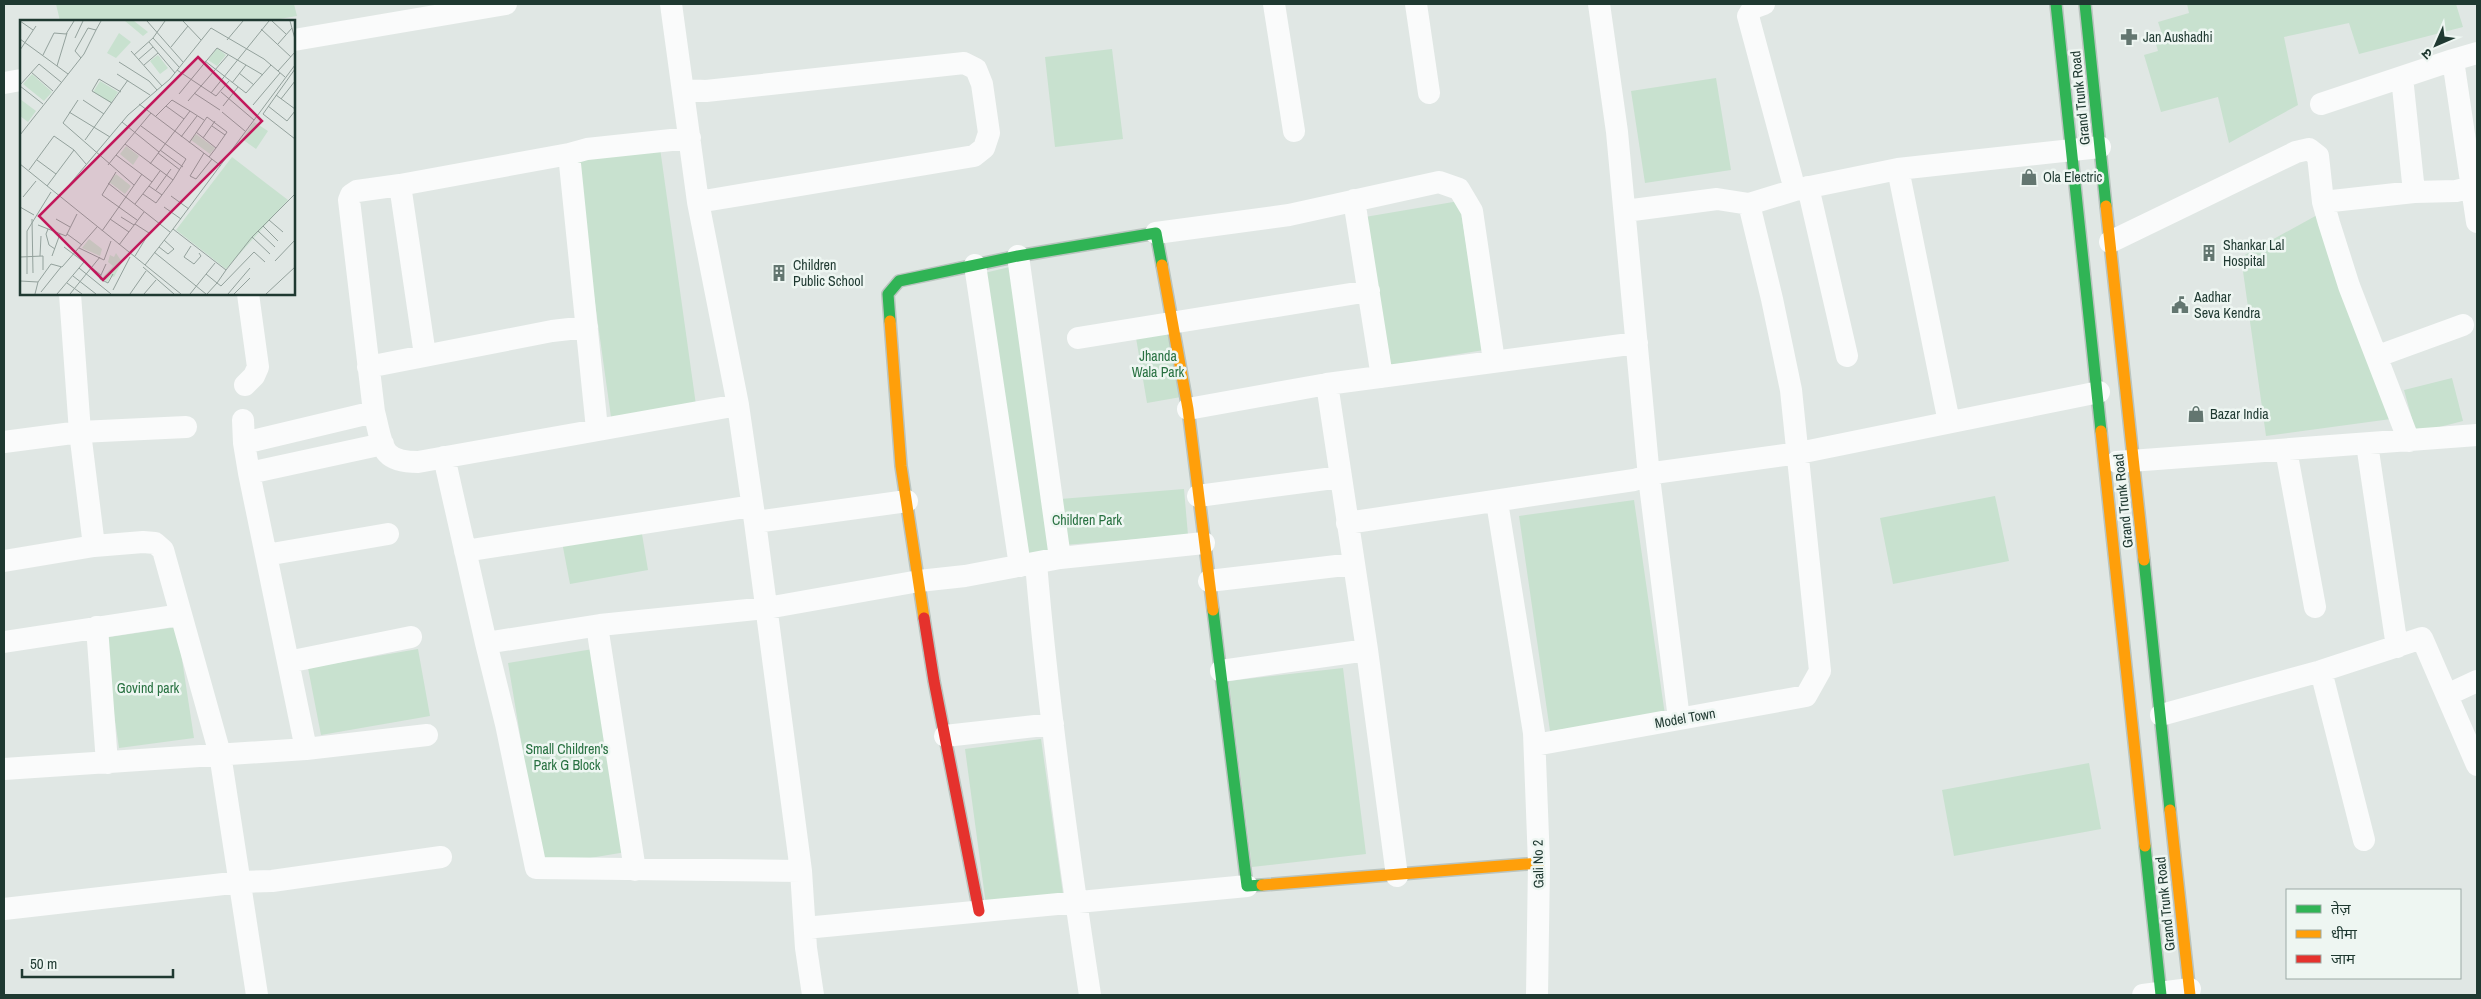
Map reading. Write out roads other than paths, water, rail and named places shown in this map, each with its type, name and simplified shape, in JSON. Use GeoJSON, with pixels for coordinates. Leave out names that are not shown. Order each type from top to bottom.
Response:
{"type":"FeatureCollection","features":[{"type":"Feature","properties":{"kind":"main road","name":"Grand Trunk Road"},"geometry":{"type":"LineString","coordinates":[[2056,4],[2106,463],[2155,995]]}},
{"type":"Feature","properties":{"kind":"main road","name":"Grand Trunk Road"},"geometry":{"type":"LineString","coordinates":[[2085,4],[2190,992]]}},
{"type":"Feature","properties":{"kind":"main road"},"geometry":{"type":"LineString","coordinates":[[980,911],[934,680],[907,501],[902,466],[888,294],[899,282],[1018,256],[1156,233],[1188,409],[1247,886],[1397,876],[1539,863]]}},
{"type":"Feature","properties":{"kind":"street"},"geometry":{"type":"LineString","coordinates":[[295,40],[506,4]]}},
{"type":"Feature","properties":{"kind":"street"},"geometry":{"type":"LineString","coordinates":[[671,4],[698,202],[738,405],[754,514],[801,872],[813,995]]}},
{"type":"Feature","properties":{"kind":"street"},"geometry":{"type":"LineString","coordinates":[[1274,4],[1294,132]]}},
{"type":"Feature","properties":{"kind":"street"},"geometry":{"type":"LineString","coordinates":[[1416,4],[1429,93]]}},
{"type":"Feature","properties":{"kind":"street"},"geometry":{"type":"LineString","coordinates":[[1599,4],[1625,211],[1649,477],[1679,719]]}},
{"type":"Feature","properties":{"kind":"street"},"geometry":{"type":"LineString","coordinates":[[1764,4],[1753,8],[1748,16],[1801,189],[1847,356]]}},
{"type":"Feature","properties":{"kind":"street"},"geometry":{"type":"LineString","coordinates":[[2321,104],[2477,53]]}},
{"type":"Feature","properties":{"kind":"street"},"geometry":{"type":"LineString","coordinates":[[2453,60],[2475,187],[2477,222]]}},
{"type":"Feature","properties":{"kind":"street"},"geometry":{"type":"LineString","coordinates":[[683,90],[706,91],[964,63],[976,69],[982,84],[989,133],[984,148],[974,156],[698,202]]}},
{"type":"Feature","properties":{"kind":"street"},"geometry":{"type":"LineString","coordinates":[[2402,77],[2414,192]]}},
{"type":"Feature","properties":{"kind":"street"},"geometry":{"type":"LineString","coordinates":[[4,83],[20,80]]}},
{"type":"Feature","properties":{"kind":"street"},"geometry":{"type":"LineString","coordinates":[[690,138],[587,150],[357,191],[351,195],[349,200],[374,412],[383,444],[389,456],[397,461],[418,462],[597,428],[738,405]]}},
{"type":"Feature","properties":{"kind":"street"},"geometry":{"type":"LineString","coordinates":[[1625,211],[1717,199],[1749,204],[1801,189],[1898,169],[2072,149],[2100,148]]}},
{"type":"Feature","properties":{"kind":"street"},"geometry":{"type":"LineString","coordinates":[[2110,242],[2296,152],[2309,149],[2318,156],[2323,202],[2349,286],[2378,356],[2409,441]]}},
{"type":"Feature","properties":{"kind":"street"},"geometry":{"type":"LineString","coordinates":[[569,154],[597,428]]}},
{"type":"Feature","properties":{"kind":"street"},"geometry":{"type":"LineString","coordinates":[[1898,169],[1949,422]]}},
{"type":"Feature","properties":{"kind":"street"},"geometry":{"type":"LineString","coordinates":[[1156,233],[1288,216],[1439,182],[1459,190],[1472,211],[1494,361]]}},
{"type":"Feature","properties":{"kind":"street"},"geometry":{"type":"LineString","coordinates":[[400,184],[425,355]]}},
{"type":"Feature","properties":{"kind":"street"},"geometry":{"type":"LineString","coordinates":[[2323,202],[2414,192],[2456,191],[2475,187]]}},
{"type":"Feature","properties":{"kind":"street"},"geometry":{"type":"LineString","coordinates":[[1354,200],[1382,377]]}},
{"type":"Feature","properties":{"kind":"street"},"geometry":{"type":"LineString","coordinates":[[1749,204],[1783,347],[1799,453]]}},
{"type":"Feature","properties":{"kind":"street"},"geometry":{"type":"LineString","coordinates":[[1018,256],[1060,558]]}},
{"type":"Feature","properties":{"kind":"street"},"geometry":{"type":"LineString","coordinates":[[975,265],[1044,658],[1090,995]]}},
{"type":"Feature","properties":{"kind":"street"},"geometry":{"type":"LineString","coordinates":[[1078,338],[1368,291]]}},
{"type":"Feature","properties":{"kind":"street"},"geometry":{"type":"LineString","coordinates":[[70,295],[80,432],[94,546]]}},
{"type":"Feature","properties":{"kind":"street"},"geometry":{"type":"LineString","coordinates":[[245,385],[254,376],[258,367],[248,295]]}},
{"type":"Feature","properties":{"kind":"street"},"geometry":{"type":"LineString","coordinates":[[2378,356],[2463,326]]}},
{"type":"Feature","properties":{"kind":"street"},"geometry":{"type":"LineString","coordinates":[[368,367],[552,331],[587,327]]}},
{"type":"Feature","properties":{"kind":"street"},"geometry":{"type":"LineString","coordinates":[[1188,409],[1327,384],[1637,342]]}},
{"type":"Feature","properties":{"kind":"street"},"geometry":{"type":"LineString","coordinates":[[1327,384],[1367,650],[1397,876]]}},
{"type":"Feature","properties":{"kind":"street"},"geometry":{"type":"LineString","coordinates":[[1347,523],[1497,502],[1649,477],[1661,472],[1799,453],[2098,392]]}},
{"type":"Feature","properties":{"kind":"street"},"geometry":{"type":"LineString","coordinates":[[244,443],[374,412]]}},
{"type":"Feature","properties":{"kind":"street"},"geometry":{"type":"LineString","coordinates":[[242,420],[249,473],[306,749]]}},
{"type":"Feature","properties":{"kind":"street"},"geometry":{"type":"LineString","coordinates":[[4,442],[80,432],[186,427]]}},
{"type":"Feature","properties":{"kind":"street"},"geometry":{"type":"LineString","coordinates":[[2106,463],[2477,435]]}},
{"type":"Feature","properties":{"kind":"street"},"geometry":{"type":"LineString","coordinates":[[249,473],[383,444]]}},
{"type":"Feature","properties":{"kind":"street"},"geometry":{"type":"LineString","coordinates":[[2367,444],[2397,647]]}},
{"type":"Feature","properties":{"kind":"street"},"geometry":{"type":"LineString","coordinates":[[2286,450],[2315,607]]}},
{"type":"Feature","properties":{"kind":"street","name":"Model Town"},"geometry":{"type":"LineString","coordinates":[[1534,739],[1679,719],[1806,696],[1820,671],[1799,453]]}},
{"type":"Feature","properties":{"kind":"street"},"geometry":{"type":"LineString","coordinates":[[444,457],[506,724],[536,868],[801,872]]}},
{"type":"Feature","properties":{"kind":"street"},"geometry":{"type":"LineString","coordinates":[[1198,496],[1341,477]]}},
{"type":"Feature","properties":{"kind":"street"},"geometry":{"type":"LineString","coordinates":[[465,551],[754,514],[907,501]]}},
{"type":"Feature","properties":{"kind":"street","name":"Gali No 2"},"geometry":{"type":"LineString","coordinates":[[1497,502],[1534,739],[1539,863],[1537,995]]}},
{"type":"Feature","properties":{"kind":"street"},"geometry":{"type":"LineString","coordinates":[[266,555],[388,534]]}},
{"type":"Feature","properties":{"kind":"street"},"geometry":{"type":"LineString","coordinates":[[4,562],[94,546],[143,542],[159,546],[165,554],[180,615],[220,754],[241,882],[256,995]]}},
{"type":"Feature","properties":{"kind":"street"},"geometry":{"type":"LineString","coordinates":[[486,643],[597,626],[767,608],[919,581],[965,576],[1060,558],[1204,543]]}},
{"type":"Feature","properties":{"kind":"street"},"geometry":{"type":"LineString","coordinates":[[1209,581],[1354,564]]}},
{"type":"Feature","properties":{"kind":"street"},"geometry":{"type":"LineString","coordinates":[[4,642],[180,615]]}},
{"type":"Feature","properties":{"kind":"street"},"geometry":{"type":"LineString","coordinates":[[597,626],[635,870]]}},
{"type":"Feature","properties":{"kind":"street"},"geometry":{"type":"LineString","coordinates":[[97,627],[107,763]]}},
{"type":"Feature","properties":{"kind":"street"},"geometry":{"type":"LineString","coordinates":[[288,662],[411,637]]}},
{"type":"Feature","properties":{"kind":"street"},"geometry":{"type":"LineString","coordinates":[[2161,715],[2321,671],[2422,638],[2477,765]]}},
{"type":"Feature","properties":{"kind":"street"},"geometry":{"type":"LineString","coordinates":[[1221,671],[1367,650]]}},
{"type":"Feature","properties":{"kind":"street"},"geometry":{"type":"LineString","coordinates":[[2321,671],[2364,840]]}},
{"type":"Feature","properties":{"kind":"street"},"geometry":{"type":"LineString","coordinates":[[2447,695],[2477,681]]}},
{"type":"Feature","properties":{"kind":"street"},"geometry":{"type":"LineString","coordinates":[[945,736],[1053,724]]}},
{"type":"Feature","properties":{"kind":"street"},"geometry":{"type":"LineString","coordinates":[[4,769],[306,749],[427,735]]}},
{"type":"Feature","properties":{"kind":"street"},"geometry":{"type":"LineString","coordinates":[[4,909],[241,882],[272,881],[441,857]]}},
{"type":"Feature","properties":{"kind":"street"},"geometry":{"type":"LineString","coordinates":[[805,928],[1247,886]]}},
{"type":"Feature","properties":{"kind":"street"},"geometry":{"type":"LineString","coordinates":[[2155,995],[2190,992]]}},
{"type":"Feature","properties":{"kind":"place","name":"Jan Aushadhi"},"geometry":{"type":"Point","coordinates":[2129,37]}},
{"type":"Feature","properties":{"kind":"place","name":"Ola Electric"},"geometry":{"type":"Point","coordinates":[2029,177]}},
{"type":"Feature","properties":{"kind":"place","name":"Shankar Lal Hospital"},"geometry":{"type":"Point","coordinates":[2209,253]}},
{"type":"Feature","properties":{"kind":"place","name":"Children Public School"},"geometry":{"type":"Point","coordinates":[779,273]}},
{"type":"Feature","properties":{"kind":"place","name":"Aadhar Seva Kendra"},"geometry":{"type":"Point","coordinates":[2180,305]}},
{"type":"Feature","properties":{"kind":"place","name":"Bazar India"},"geometry":{"type":"Point","coordinates":[2196,414]}},
{"type":"Feature","properties":{"kind":"park label","name":"Jhanda Wala Park"},"geometry":{"type":"Point","coordinates":[1158,364]}},
{"type":"Feature","properties":{"kind":"park label","name":"Children Park"},"geometry":{"type":"Point","coordinates":[1087,520]}},
{"type":"Feature","properties":{"kind":"park label","name":"Govind park"},"geometry":{"type":"Point","coordinates":[148,688]}},
{"type":"Feature","properties":{"kind":"park label","name":"Small Children's Park G Block"},"geometry":{"type":"Point","coordinates":[567,758]}}]}
